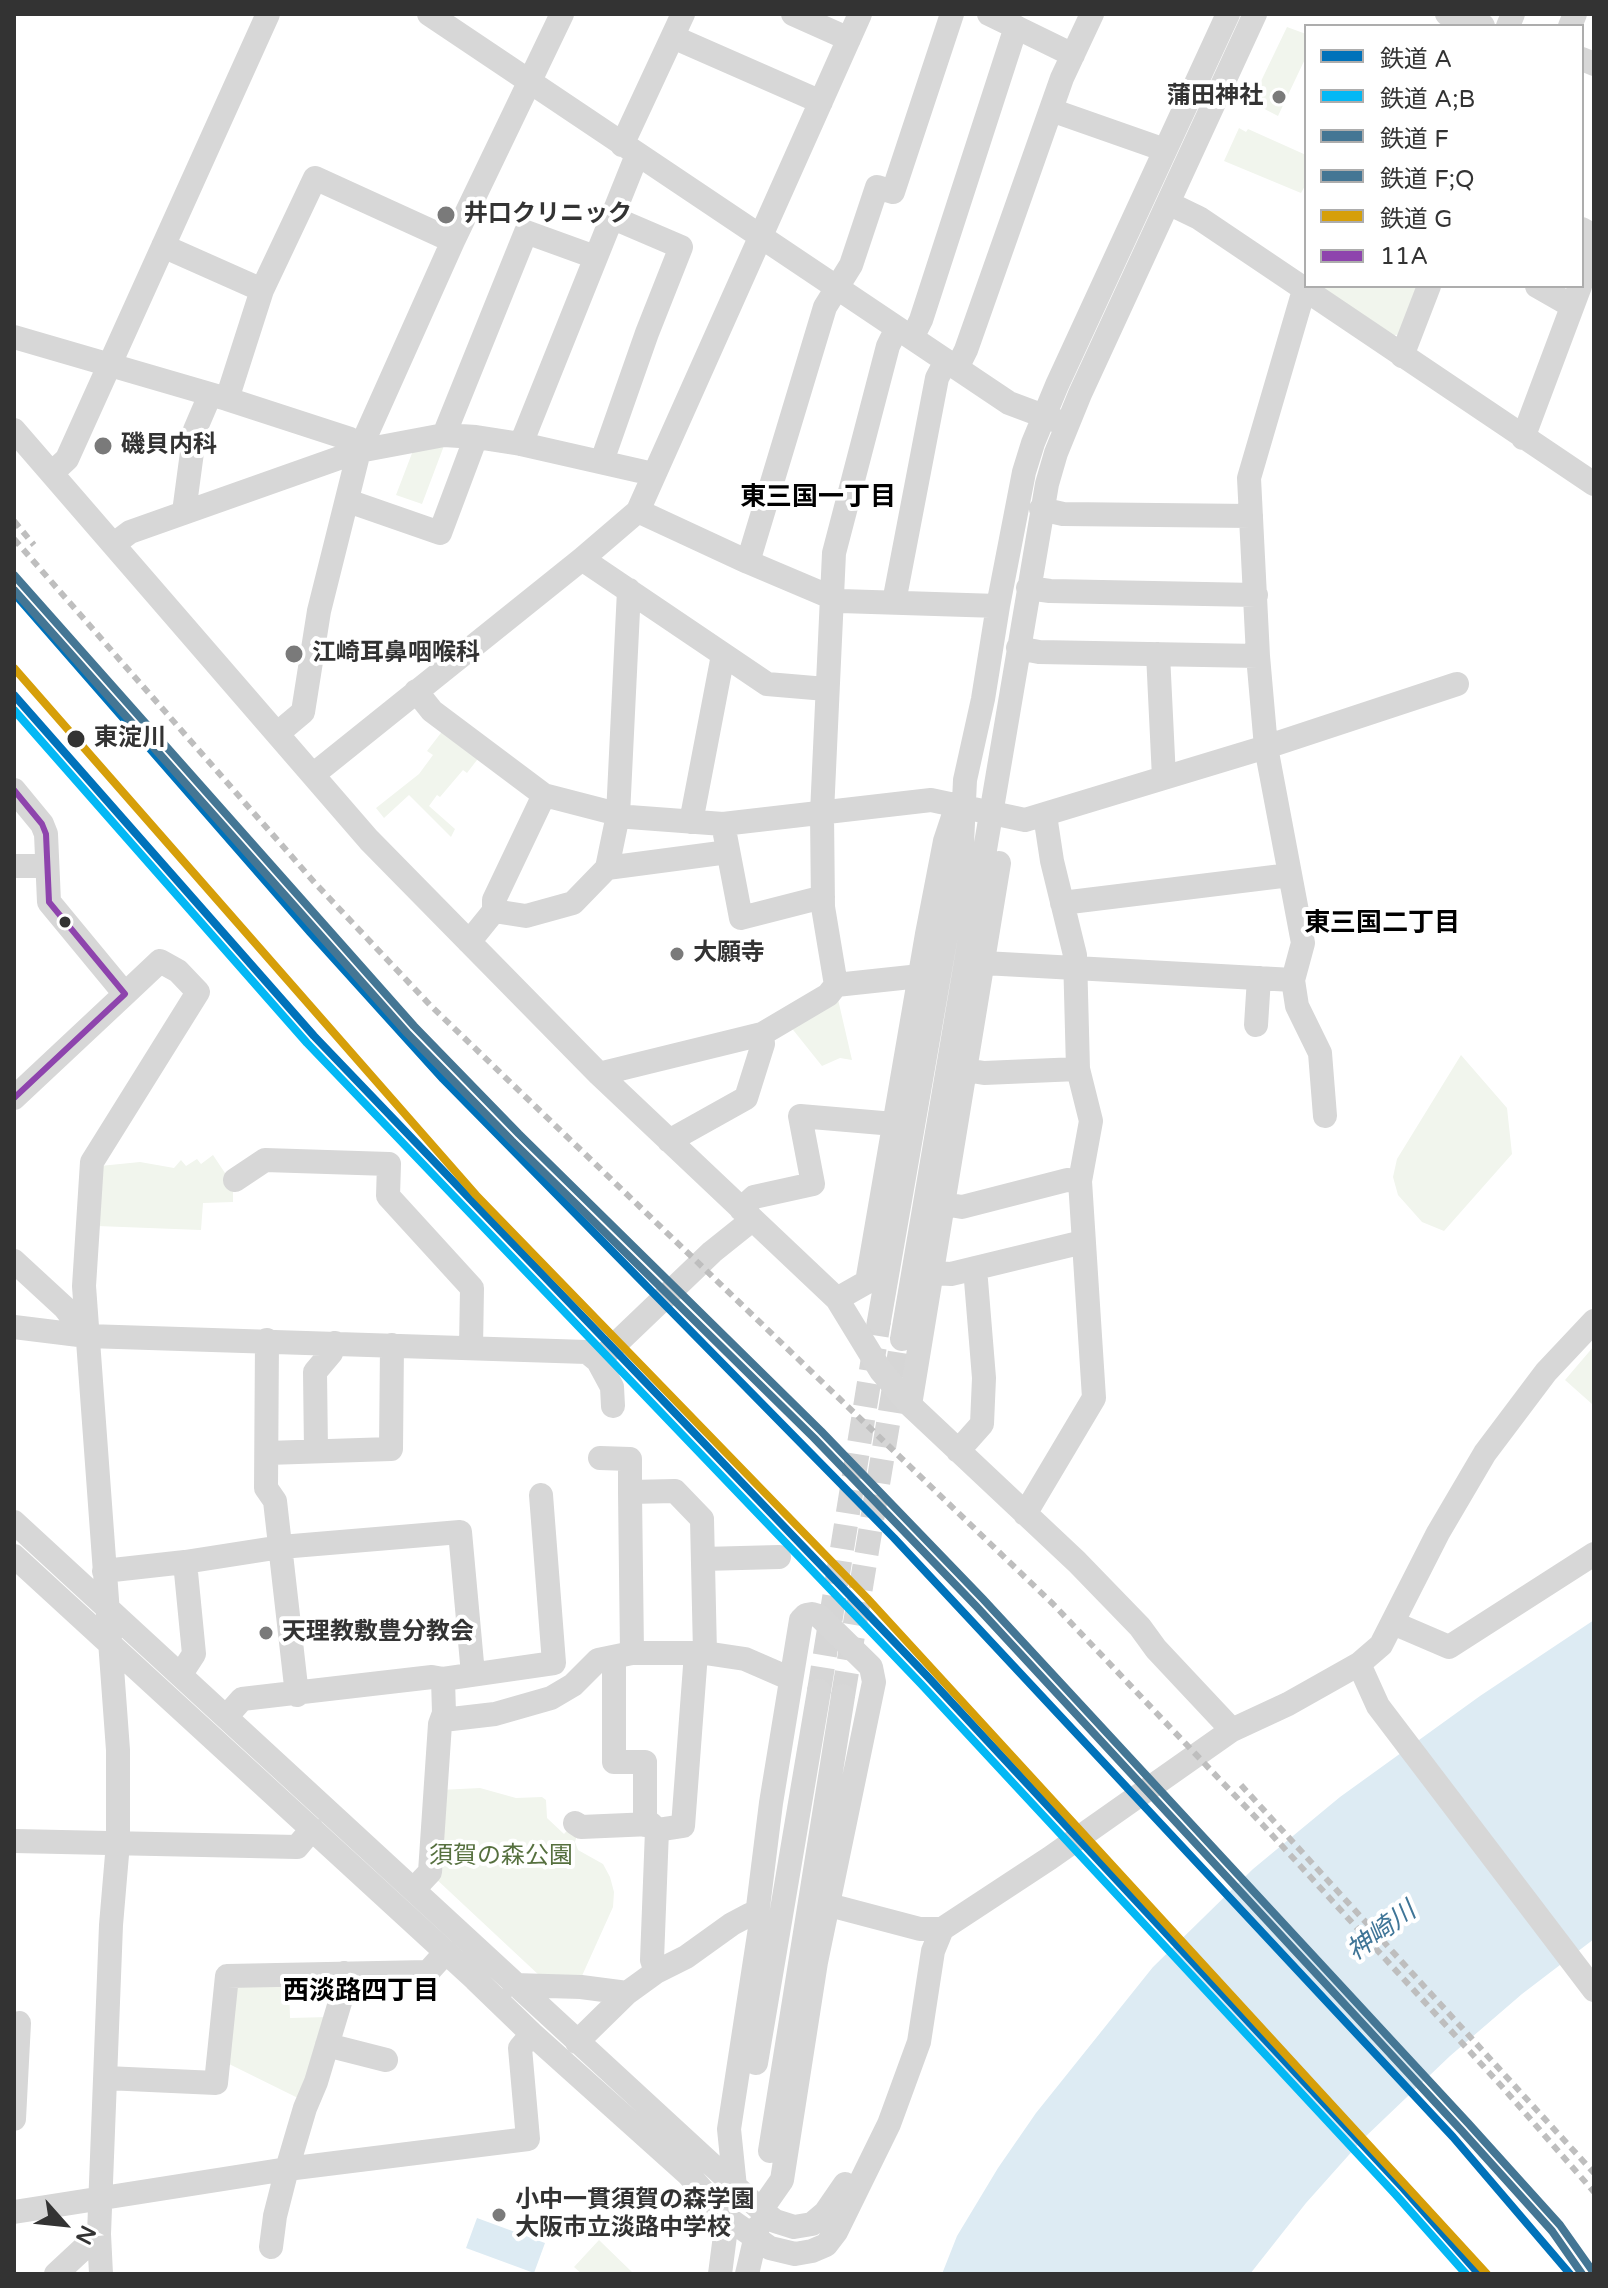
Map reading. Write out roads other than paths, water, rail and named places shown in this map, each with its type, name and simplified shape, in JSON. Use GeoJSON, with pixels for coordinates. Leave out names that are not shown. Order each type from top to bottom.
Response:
{"type":"FeatureCollection","features":[{"type":"Feature","properties":{"kind":"street"},"geometry":{"type":"LineString","coordinates":[[52,473],[67,459],[268,14]]}},
{"type":"Feature","properties":{"kind":"street"},"geometry":{"type":"LineString","coordinates":[[429,14],[1009,403],[1067,424]]}},
{"type":"Feature","properties":{"kind":"street"},"geometry":{"type":"LineString","coordinates":[[278,733],[303,712],[319,611],[359,451],[453,241],[562,14]]}},
{"type":"Feature","properties":{"kind":"street"},"geometry":{"type":"LineString","coordinates":[[521,444],[611,217],[630,150],[683,14]]}},
{"type":"Feature","properties":{"kind":"street"},"geometry":{"type":"LineString","coordinates":[[793,14],[849,39]]}},
{"type":"Feature","properties":{"kind":"street"},"geometry":{"type":"LineString","coordinates":[[314,774],[638,511],[860,14]]}},
{"type":"Feature","properties":{"kind":"street"},"geometry":{"type":"LineString","coordinates":[[748,562],[825,307],[851,265],[877,187],[893,192],[952,14]]}},
{"type":"Feature","properties":{"kind":"street"},"geometry":{"type":"LineString","coordinates":[[989,14],[1073,55]]}},
{"type":"Feature","properties":{"kind":"street"},"geometry":{"type":"LineString","coordinates":[[894,602],[937,378],[966,350],[1051,110],[1092,14]]}},
{"type":"Feature","properties":{"kind":"street"},"geometry":{"type":"LineString","coordinates":[[837,1299],[867,1282],[945,841],[960,807],[1024,472],[1043,416],[1228,14]]}},
{"type":"Feature","properties":{"kind":"street"},"geometry":{"type":"LineString","coordinates":[[902,1339],[1041,509],[1067,424],[1255,14]]}},
{"type":"Feature","properties":{"kind":"street"},"geometry":{"type":"LineString","coordinates":[[1447,14],[1477,24]]}},
{"type":"Feature","properties":{"kind":"street"},"geometry":{"type":"LineString","coordinates":[[836,985],[823,897],[822,813],[834,553],[888,346],[921,320],[1016,27]]}},
{"type":"Feature","properties":{"kind":"street"},"geometry":{"type":"LineString","coordinates":[[673,37],[821,102]]}},
{"type":"Feature","properties":{"kind":"street"},"geometry":{"type":"LineString","coordinates":[[1051,110],[1165,150]]}},
{"type":"Feature","properties":{"kind":"street"},"geometry":{"type":"LineString","coordinates":[[184,512],[195,430],[218,397],[262,290],[315,178],[453,241]]}},
{"type":"Feature","properties":{"kind":"street"},"geometry":{"type":"LineString","coordinates":[[1168,203],[1199,218],[1594,484]]}},
{"type":"Feature","properties":{"kind":"street"},"geometry":{"type":"LineString","coordinates":[[602,461],[681,247],[611,217]]}},
{"type":"Feature","properties":{"kind":"street"},"geometry":{"type":"LineString","coordinates":[[444,435],[526,232],[595,257]]}},
{"type":"Feature","properties":{"kind":"street"},"geometry":{"type":"LineString","coordinates":[[163,246],[262,290]]}},
{"type":"Feature","properties":{"kind":"street"},"geometry":{"type":"LineString","coordinates":[[1584,276],[1594,249]]}},
{"type":"Feature","properties":{"kind":"street"},"geometry":{"type":"LineString","coordinates":[[1402,356],[1428,288]]}},
{"type":"Feature","properties":{"kind":"street"},"geometry":{"type":"LineString","coordinates":[[1523,438],[1579,289],[1594,291]]}},
{"type":"Feature","properties":{"kind":"street"},"geometry":{"type":"LineString","coordinates":[[1304,290],[1249,478],[1266,747],[1303,943],[1293,980],[1297,1006],[1320,1053],[1325,1116]]}},
{"type":"Feature","properties":{"kind":"street"},"geometry":{"type":"LineString","coordinates":[[14,337],[350,439],[359,451]]}},
{"type":"Feature","properties":{"kind":"street"},"geometry":{"type":"LineString","coordinates":[[14,430],[369,840],[599,1074],[837,1299],[881,1371],[910,1405],[1132,1618],[1156,1649],[1232,1730]]}},
{"type":"Feature","properties":{"kind":"street"},"geometry":{"type":"LineString","coordinates":[[114,544],[130,532],[359,451],[444,435],[521,444],[653,474]]}},
{"type":"Feature","properties":{"kind":"street"},"geometry":{"type":"LineString","coordinates":[[348,501],[440,533],[476,437]]}},
{"type":"Feature","properties":{"kind":"street"},"geometry":{"type":"LineString","coordinates":[[1041,509],[1063,514],[1251,516]]}},
{"type":"Feature","properties":{"kind":"street"},"geometry":{"type":"LineString","coordinates":[[638,511],[840,601],[998,606]]}},
{"type":"Feature","properties":{"kind":"street"},"geometry":{"type":"LineString","coordinates":[[582,559],[767,684],[826,689]]}},
{"type":"Feature","properties":{"kind":"street"},"geometry":{"type":"LineString","coordinates":[[1028,588],[1256,595]]}},
{"type":"Feature","properties":{"kind":"street"},"geometry":{"type":"LineString","coordinates":[[494,911],[526,916],[573,903],[607,868],[618,815],[629,590]]}},
{"type":"Feature","properties":{"kind":"street"},"geometry":{"type":"LineString","coordinates":[[1018,648],[1039,652],[1258,656]]}},
{"type":"Feature","properties":{"kind":"street"},"geometry":{"type":"LineString","coordinates":[[1158,654],[1164,778]]}},
{"type":"Feature","properties":{"kind":"street"},"geometry":{"type":"LineString","coordinates":[[691,822],[723,655]]}},
{"type":"Feature","properties":{"kind":"street"},"geometry":{"type":"LineString","coordinates":[[416,691],[432,711],[544,795],[618,815],[723,824],[931,800],[1021,820],[1266,747],[1457,684]]}},
{"type":"Feature","properties":{"kind":"street"},"geometry":{"type":"LineString","coordinates":[[14,790],[42,824],[48,843],[47,893],[53,908],[125,994]]}},
{"type":"Feature","properties":{"kind":"street"},"geometry":{"type":"LineString","coordinates":[[469,942],[494,911],[494,900],[544,795]]}},
{"type":"Feature","properties":{"kind":"street"},"geometry":{"type":"LineString","coordinates":[[879,1321],[962,844],[960,807]]}},
{"type":"Feature","properties":{"kind":"street"},"geometry":{"type":"LineString","coordinates":[[910,1405],[1000,850],[992,814]]}},
{"type":"Feature","properties":{"kind":"street"},"geometry":{"type":"LineString","coordinates":[[1025,1514],[1094,1398],[1080,1181],[1091,1121],[1078,1069],[1075,955],[1045,815]]}},
{"type":"Feature","properties":{"kind":"street"},"geometry":{"type":"LineString","coordinates":[[723,824],[741,918],[823,897]]}},
{"type":"Feature","properties":{"kind":"street"},"geometry":{"type":"LineString","coordinates":[[607,868],[728,852]]}},
{"type":"Feature","properties":{"kind":"street"},"geometry":{"type":"LineString","coordinates":[[14,866],[47,866]]}},
{"type":"Feature","properties":{"kind":"street"},"geometry":{"type":"LineString","coordinates":[[1062,903],[1290,875]]}},
{"type":"Feature","properties":{"kind":"street"},"geometry":{"type":"LineString","coordinates":[[14,1098],[160,961],[178,971],[198,992],[92,1162],[84,1286],[118,1750],[118,1843],[111,1925],[99,2234],[101,2274]]}},
{"type":"Feature","properties":{"kind":"street"},"geometry":{"type":"LineString","coordinates":[[984,963],[1293,980]]}},
{"type":"Feature","properties":{"kind":"street"},"geometry":{"type":"LineString","coordinates":[[599,1074],[762,1034],[828,995],[836,985],[920,976]]}},
{"type":"Feature","properties":{"kind":"street"},"geometry":{"type":"LineString","coordinates":[[1256,1025],[1259,978]]}},
{"type":"Feature","properties":{"kind":"street"},"geometry":{"type":"LineString","coordinates":[[669,1141],[746,1098],[763,1044],[762,1034]]}},
{"type":"Feature","properties":{"kind":"street"},"geometry":{"type":"LineString","coordinates":[[966,1070],[984,1073],[1078,1069]]}},
{"type":"Feature","properties":{"kind":"street"},"geometry":{"type":"LineString","coordinates":[[598,1361],[712,1252],[747,1214],[754,1197],[813,1184],[800,1116],[894,1124]]}},
{"type":"Feature","properties":{"kind":"street"},"geometry":{"type":"LineString","coordinates":[[235,1180],[265,1160],[389,1164],[388,1196],[472,1288],[471,1348]]}},
{"type":"Feature","properties":{"kind":"street"},"geometry":{"type":"LineString","coordinates":[[944,1204],[962,1207],[1067,1180],[1080,1181]]}},
{"type":"Feature","properties":{"kind":"street"},"geometry":{"type":"LineString","coordinates":[[933,1273],[951,1274],[1083,1242]]}},
{"type":"Feature","properties":{"kind":"street"},"geometry":{"type":"LineString","coordinates":[[14,1261],[65,1308],[87,1336]]}},
{"type":"Feature","properties":{"kind":"street"},"geometry":{"type":"LineString","coordinates":[[958,1451],[982,1424],[984,1378],[975,1268]]}},
{"type":"Feature","properties":{"kind":"street"},"geometry":{"type":"LineString","coordinates":[[829,1905],[920,1929],[942,1929],[1050,1858],[1232,1730],[1288,1704],[1359,1664],[1381,1645],[1438,1533],[1485,1453],[1546,1372],[1594,1321]]}},
{"type":"Feature","properties":{"kind":"street"},"geometry":{"type":"LineString","coordinates":[[14,1327],[87,1336],[587,1352],[598,1361],[612,1387],[613,1406]]}},
{"type":"Feature","properties":{"kind":"street"},"geometry":{"type":"LineString","coordinates":[[267,1340],[266,1488],[275,1501],[297,1695]]}},
{"type":"Feature","properties":{"kind":"street"},"geometry":{"type":"LineString","coordinates":[[316,1451],[315,1372],[335,1343]]}},
{"type":"Feature","properties":{"kind":"street"},"geometry":{"type":"LineString","coordinates":[[267,1453],[391,1449],[392,1345]]}},
{"type":"Feature","properties":{"kind":"street"},"geometry":{"type":"LineString","coordinates":[[600,1458],[630,1459],[623,1655],[614,1762],[645,1762],[651,1827],[652,1960],[656,1972]]}},
{"type":"Feature","properties":{"kind":"street"},"geometry":{"type":"LineString","coordinates":[[575,1823],[581,1827],[683,1826],[700,1653],[702,1519],[675,1491],[630,1492]]}},
{"type":"Feature","properties":{"kind":"street"},"geometry":{"type":"LineString","coordinates":[[226,1717],[242,1699],[432,1677],[443,1679],[554,1663],[541,1495]]}},
{"type":"Feature","properties":{"kind":"street"},"geometry":{"type":"LineString","coordinates":[[14,1522],[492,1960],[514,1985],[775,2221],[794,2227],[812,2224],[825,2213],[863,2158],[919,2042],[933,1951],[942,1929]]}},
{"type":"Feature","properties":{"kind":"street"},"geometry":{"type":"LineString","coordinates":[[104,1571],[281,1547],[460,1532],[473,1674]]}},
{"type":"Feature","properties":{"kind":"street"},"geometry":{"type":"LineString","coordinates":[[1393,1623],[1449,1647],[1594,1554]]}},
{"type":"Feature","properties":{"kind":"street"},"geometry":{"type":"LineString","coordinates":[[14,1556],[688,2174],[726,2217],[756,2240],[770,2248],[795,2254],[826,2245],[836,2232],[889,2124],[903,2080]]}},
{"type":"Feature","properties":{"kind":"street"},"geometry":{"type":"LineString","coordinates":[[703,1559],[779,1557]]}},
{"type":"Feature","properties":{"kind":"street"},"geometry":{"type":"LineString","coordinates":[[181,1674],[194,1654],[185,1562]]}},
{"type":"Feature","properties":{"kind":"street"},"geometry":{"type":"LineString","coordinates":[[735,2187],[729,2129],[760,1928],[757,1915],[771,1803],[801,1620],[812,1614],[819,1616],[871,1667],[874,1674],[816,1962],[782,2180],[761,2210]]}},
{"type":"Feature","properties":{"kind":"street"},"geometry":{"type":"LineString","coordinates":[[443,1720],[495,1714],[551,1698],[573,1685],[598,1660],[623,1655],[700,1653],[745,1659],[791,1679]]}},
{"type":"Feature","properties":{"kind":"street"},"geometry":{"type":"LineString","coordinates":[[1359,1664],[1378,1706],[1593,1989]]}},
{"type":"Feature","properties":{"kind":"street"},"geometry":{"type":"LineString","coordinates":[[414,1889],[430,1872],[440,1724],[443,1720],[443,1679]]}},
{"type":"Feature","properties":{"kind":"street"},"geometry":{"type":"LineString","coordinates":[[720,2274],[726,2243],[726,2217],[735,2187],[819,1691]]}},
{"type":"Feature","properties":{"kind":"street"},"geometry":{"type":"LineString","coordinates":[[747,2274],[761,2210],[843,1696]]}},
{"type":"Feature","properties":{"kind":"street"},"geometry":{"type":"LineString","coordinates":[[14,1841],[297,1847],[312,1829]]}},
{"type":"Feature","properties":{"kind":"street"},"geometry":{"type":"LineString","coordinates":[[577,2042],[627,1993],[656,1972],[686,1957],[732,1924],[749,1915],[757,1915]]}},
{"type":"Feature","properties":{"kind":"street"},"geometry":{"type":"LineString","coordinates":[[106,2078],[216,2083],[227,1976],[428,1972],[446,1952]]}},
{"type":"Feature","properties":{"kind":"street"},"geometry":{"type":"LineString","coordinates":[[271,2247],[287,2169],[344,1989],[344,1973]]}},
{"type":"Feature","properties":{"kind":"street"},"geometry":{"type":"LineString","coordinates":[[514,1985],[581,1987],[627,1993]]}},
{"type":"Feature","properties":{"kind":"street"},"geometry":{"type":"LineString","coordinates":[[14,2119],[19,2023]]}},
{"type":"Feature","properties":{"kind":"street"},"geometry":{"type":"LineString","coordinates":[[14,2212],[287,2169],[528,2139],[520,2048],[532,2034]]}},
{"type":"Feature","properties":{"kind":"street"},"geometry":{"type":"LineString","coordinates":[[327,2045],[386,2060]]}},
{"type":"Feature","properties":{"kind":"street"},"geometry":{"type":"LineString","coordinates":[[56,2274],[99,2234]]}},
{"type":"Feature","properties":{"kind":"street"},"geometry":{"type":"LineString","coordinates":[[756,2240],[764,2274]]}},
{"type":"Feature","properties":{"kind":"water","name":"神崎川"},"geometry":{"type":"Polygon","coordinates":[[[1594,1620],[1594,1939],[1522,1994],[1450,2056],[1364,2138],[1306,2203],[1250,2274],[942,2274],[957,2236],[998,2168],[1036,2113],[1153,1967],[1253,1869],[1340,1797],[1480,1696],[1594,1620]]]}},
{"type":"Feature","properties":{"kind":"water"},"geometry":{"type":"Polygon","coordinates":[[[477,2218],[545,2243],[534,2273],[466,2248],[477,2218]]]}},
{"type":"Feature","properties":{"kind":"tunnel"},"geometry":{"type":"LineString","coordinates":[[819,1691],[879,1321]]}},
{"type":"Feature","properties":{"kind":"tunnel"},"geometry":{"type":"LineString","coordinates":[[843,1696],[902,1339]]}},
{"type":"Feature","properties":{"kind":"railway"},"geometry":{"type":"LineString","coordinates":[[14,521],[34,545]]}},
{"type":"Feature","properties":{"kind":"railway"},"geometry":{"type":"LineString","coordinates":[[14,539],[315,883],[430,1005],[1053,1604],[1262,1824],[1594,2192]]}},
{"type":"Feature","properties":{"kind":"railway"},"geometry":{"type":"LineString","coordinates":[[1241,1785],[1594,2173]]}},
{"type":"Feature","properties":{"kind":"rail line","name":"F"},"geometry":{"type":"LineString","coordinates":[[14,575],[414,1026],[519,1134],[821,1431],[983,1599],[1468,2123],[1560,2225],[1594,2273]]}},
{"type":"Feature","properties":{"kind":"rail line","name":"F;Q"},"geometry":{"type":"LineString","coordinates":[[14,590],[407,1033],[512,1141],[814,1438],[976,1606],[1461,2130],[1552,2231],[1582,2274]]}},
{"type":"Feature","properties":{"kind":"rail line","name":"A"},"geometry":{"type":"LineString","coordinates":[[14,593],[310,932],[443,1079],[894,1538],[1453,2137],[1570,2274]]}},
{"type":"Feature","properties":{"kind":"rail line","name":"G"},"geometry":{"type":"LineString","coordinates":[[14,668],[476,1195],[867,1598],[1487,2274]]}},
{"type":"Feature","properties":{"kind":"rail line","name":"A"},"geometry":{"type":"LineString","coordinates":[[14,695],[314,1036],[928,1677],[1403,2188],[1479,2274]]}},
{"type":"Feature","properties":{"kind":"rail line","name":"A;B"},"geometry":{"type":"LineString","coordinates":[[14,710],[307,1043],[921,1684],[1466,2274]]}},
{"type":"Feature","properties":{"kind":"place","name":"蒲田神社"},"geometry":{"type":"Point","coordinates":[1279,97]}},
{"type":"Feature","properties":{"kind":"place","name":"井口クリニック"},"geometry":{"type":"Point","coordinates":[446,215]}},
{"type":"Feature","properties":{"kind":"place","name":"磯貝内科"},"geometry":{"type":"Point","coordinates":[103,446]}},
{"type":"Feature","properties":{"kind":"place","name":"江崎耳鼻咽喉科"},"geometry":{"type":"Point","coordinates":[294,654]}},
{"type":"Feature","properties":{"kind":"place","name":"東淀川"},"geometry":{"type":"Point","coordinates":[76,739]}},
{"type":"Feature","properties":{"kind":"place","name":"大願寺"},"geometry":{"type":"Point","coordinates":[677,954]}},
{"type":"Feature","properties":{"kind":"place","name":"天理教敷豊分教会"},"geometry":{"type":"Point","coordinates":[266,1633]}},
{"type":"Feature","properties":{"kind":"place","name":"小中一貫須賀の森学園 大阪市立淡路中学校"},"geometry":{"type":"Point","coordinates":[499,2215]}},
{"type":"Feature","properties":{"kind":"district","name":"東三国一丁目"},"geometry":{"type":"Point","coordinates":[818,498]}},
{"type":"Feature","properties":{"kind":"district","name":"東三国二丁目"},"geometry":{"type":"Point","coordinates":[1382,924]}},
{"type":"Feature","properties":{"kind":"district","name":"西淡路四丁目"},"geometry":{"type":"Point","coordinates":[361,1992]}},
{"type":"Feature","properties":{"kind":"park label","name":"須賀の森公園"},"geometry":{"type":"Point","coordinates":[501,1857]}}]}
